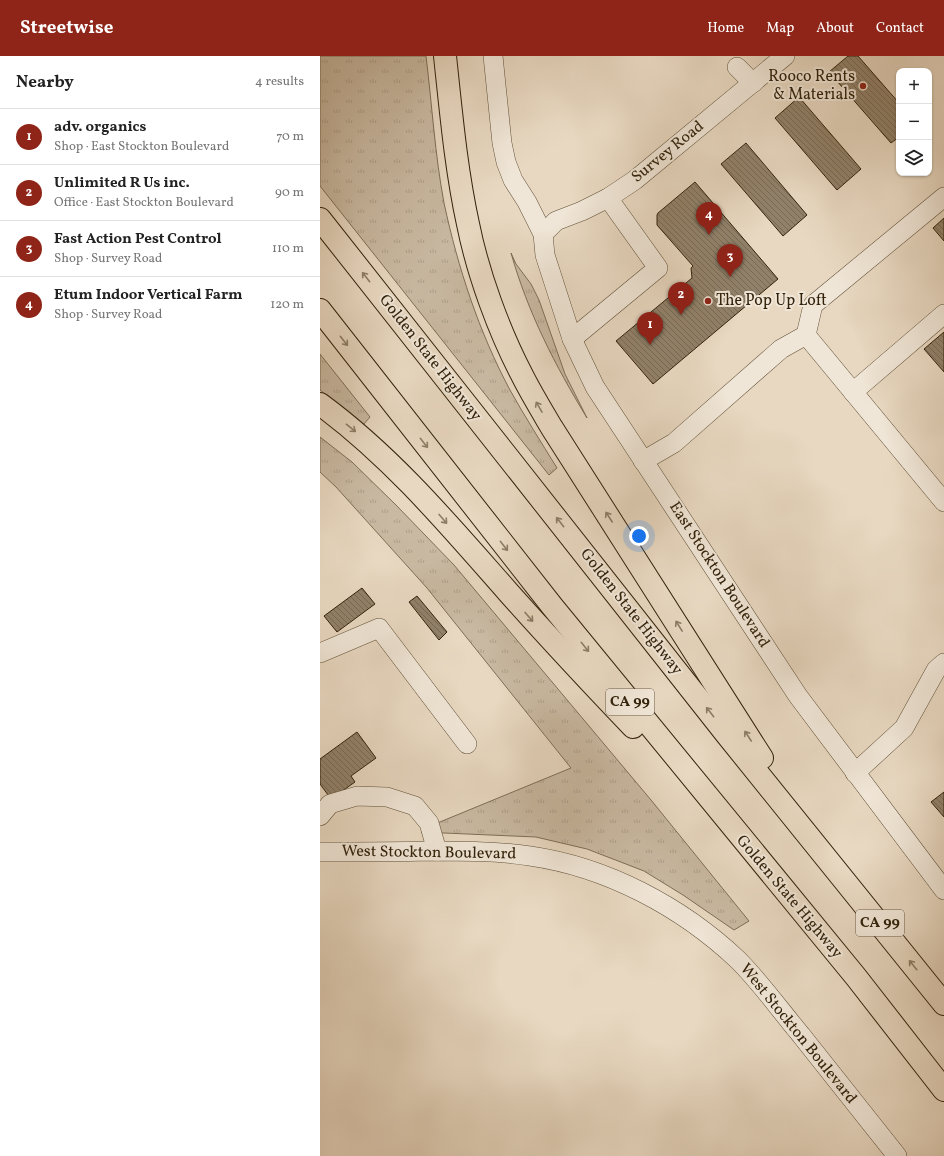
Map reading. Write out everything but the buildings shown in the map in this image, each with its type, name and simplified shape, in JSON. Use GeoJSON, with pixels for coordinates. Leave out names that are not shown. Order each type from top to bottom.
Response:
{"type":"FeatureCollection","features":[{"type":"Feature","properties":{"kind":"highway"},"geometry":{"type":"LineString","coordinates":[[445,56],[458,171],[468,226],[483,280],[502,333],[530,391],[552,428],[822,851]]}},
{"type":"Feature","properties":{"kind":"highway","name":"Golden State Highway"},"geometry":{"type":"LineString","coordinates":[[320,219],[727,734],[944,1004]]}},
{"type":"Feature","properties":{"kind":"highway","name":"Golden State Highway"},"geometry":{"type":"LineString","coordinates":[[320,310],[552,606],[764,867],[856,977],[944,1090]]}},
{"type":"Feature","properties":{"kind":"highway"},"geometry":{"type":"LineString","coordinates":[[320,404],[360,435],[422,495],[537,625],[764,867]]}},
{"type":"Feature","properties":{"kind":"street","name":"East Stockton Boulevard"},"geometry":{"type":"LineString","coordinates":[[493,56],[502,143],[506,162],[514,180],[528,202],[543,234],[545,255],[572,339],[595,387],[798,696],[944,890]]}},
{"type":"Feature","properties":{"kind":"street","name":"Survey Road"},"geometry":{"type":"LineString","coordinates":[[543,234],[556,221],[582,211],[608,198],[635,180],[785,56]]}},
{"type":"Feature","properties":{"kind":"street"},"geometry":{"type":"LineString","coordinates":[[737,67],[753,83]]}},
{"type":"Feature","properties":{"kind":"street"},"geometry":{"type":"LineString","coordinates":[[643,461],[674,443],[781,349],[806,335],[813,305],[944,197]]}},
{"type":"Feature","properties":{"kind":"street"},"geometry":{"type":"LineString","coordinates":[[572,339],[658,268],[608,198]]}},
{"type":"Feature","properties":{"kind":"street"},"geometry":{"type":"LineString","coordinates":[[853,392],[944,314]]}},
{"type":"Feature","properties":{"kind":"street"},"geometry":{"type":"LineString","coordinates":[[806,335],[944,502]]}},
{"type":"Feature","properties":{"kind":"street"},"geometry":{"type":"LineString","coordinates":[[320,653],[379,628],[467,744]]}},
{"type":"Feature","properties":{"kind":"street"},"geometry":{"type":"LineString","coordinates":[[855,773],[904,728],[936,670],[944,663]]}},
{"type":"Feature","properties":{"kind":"street"},"geometry":{"type":"LineString","coordinates":[[320,816],[330,804],[357,796],[387,797],[415,806],[429,823],[437,851]]}},
{"type":"Feature","properties":{"kind":"street","name":"West Stockton Boulevard"},"geometry":{"type":"LineString","coordinates":[[320,852],[437,851],[504,853],[532,856],[562,862],[591,871],[636,890],[678,913],[714,939],[754,977],[897,1156]]}},
{"type":"Feature","properties":{"kind":"green space"},"geometry":{"type":"Polygon","coordinates":[[[320,56],[426,56],[436,148],[444,203],[463,275],[479,322],[499,368],[510,390],[557,468],[549,475],[320,186],[320,56]]]}},
{"type":"Feature","properties":{"kind":"green space"},"geometry":{"type":"Polygon","coordinates":[[[511,253],[516,264],[531,284],[539,300],[565,374],[587,418],[543,338],[526,297],[511,253]]]}},
{"type":"Feature","properties":{"kind":"green space"},"geometry":{"type":"Polygon","coordinates":[[[320,354],[370,417],[363,425],[320,390],[320,354]]]}},
{"type":"Feature","properties":{"kind":"green space"},"geometry":{"type":"Polygon","coordinates":[[[320,437],[352,462],[454,565],[651,800],[749,921],[734,930],[683,895],[644,871],[587,849],[536,837],[421,832],[435,824],[571,768],[427,588],[336,487],[320,472],[320,437]]]}},
{"type":"Feature","properties":{"kind":"place","name":"Rooco Rents & Materials"},"geometry":{"type":"Point","coordinates":[863,86]}},
{"type":"Feature","properties":{"kind":"place","name":"Etum Indoor Vertical Farm"},"geometry":{"type":"Point","coordinates":[709,235]}},
{"type":"Feature","properties":{"kind":"place","name":"Fast Action Pest Control"},"geometry":{"type":"Point","coordinates":[730,277]}},
{"type":"Feature","properties":{"kind":"place","name":"The Pop Up Loft"},"geometry":{"type":"Point","coordinates":[708,301]}},
{"type":"Feature","properties":{"kind":"place","name":"Unlimited R Us inc."},"geometry":{"type":"Point","coordinates":[681,315]}},
{"type":"Feature","properties":{"kind":"place","name":"adv. organics"},"geometry":{"type":"Point","coordinates":[650,345]}}]}
